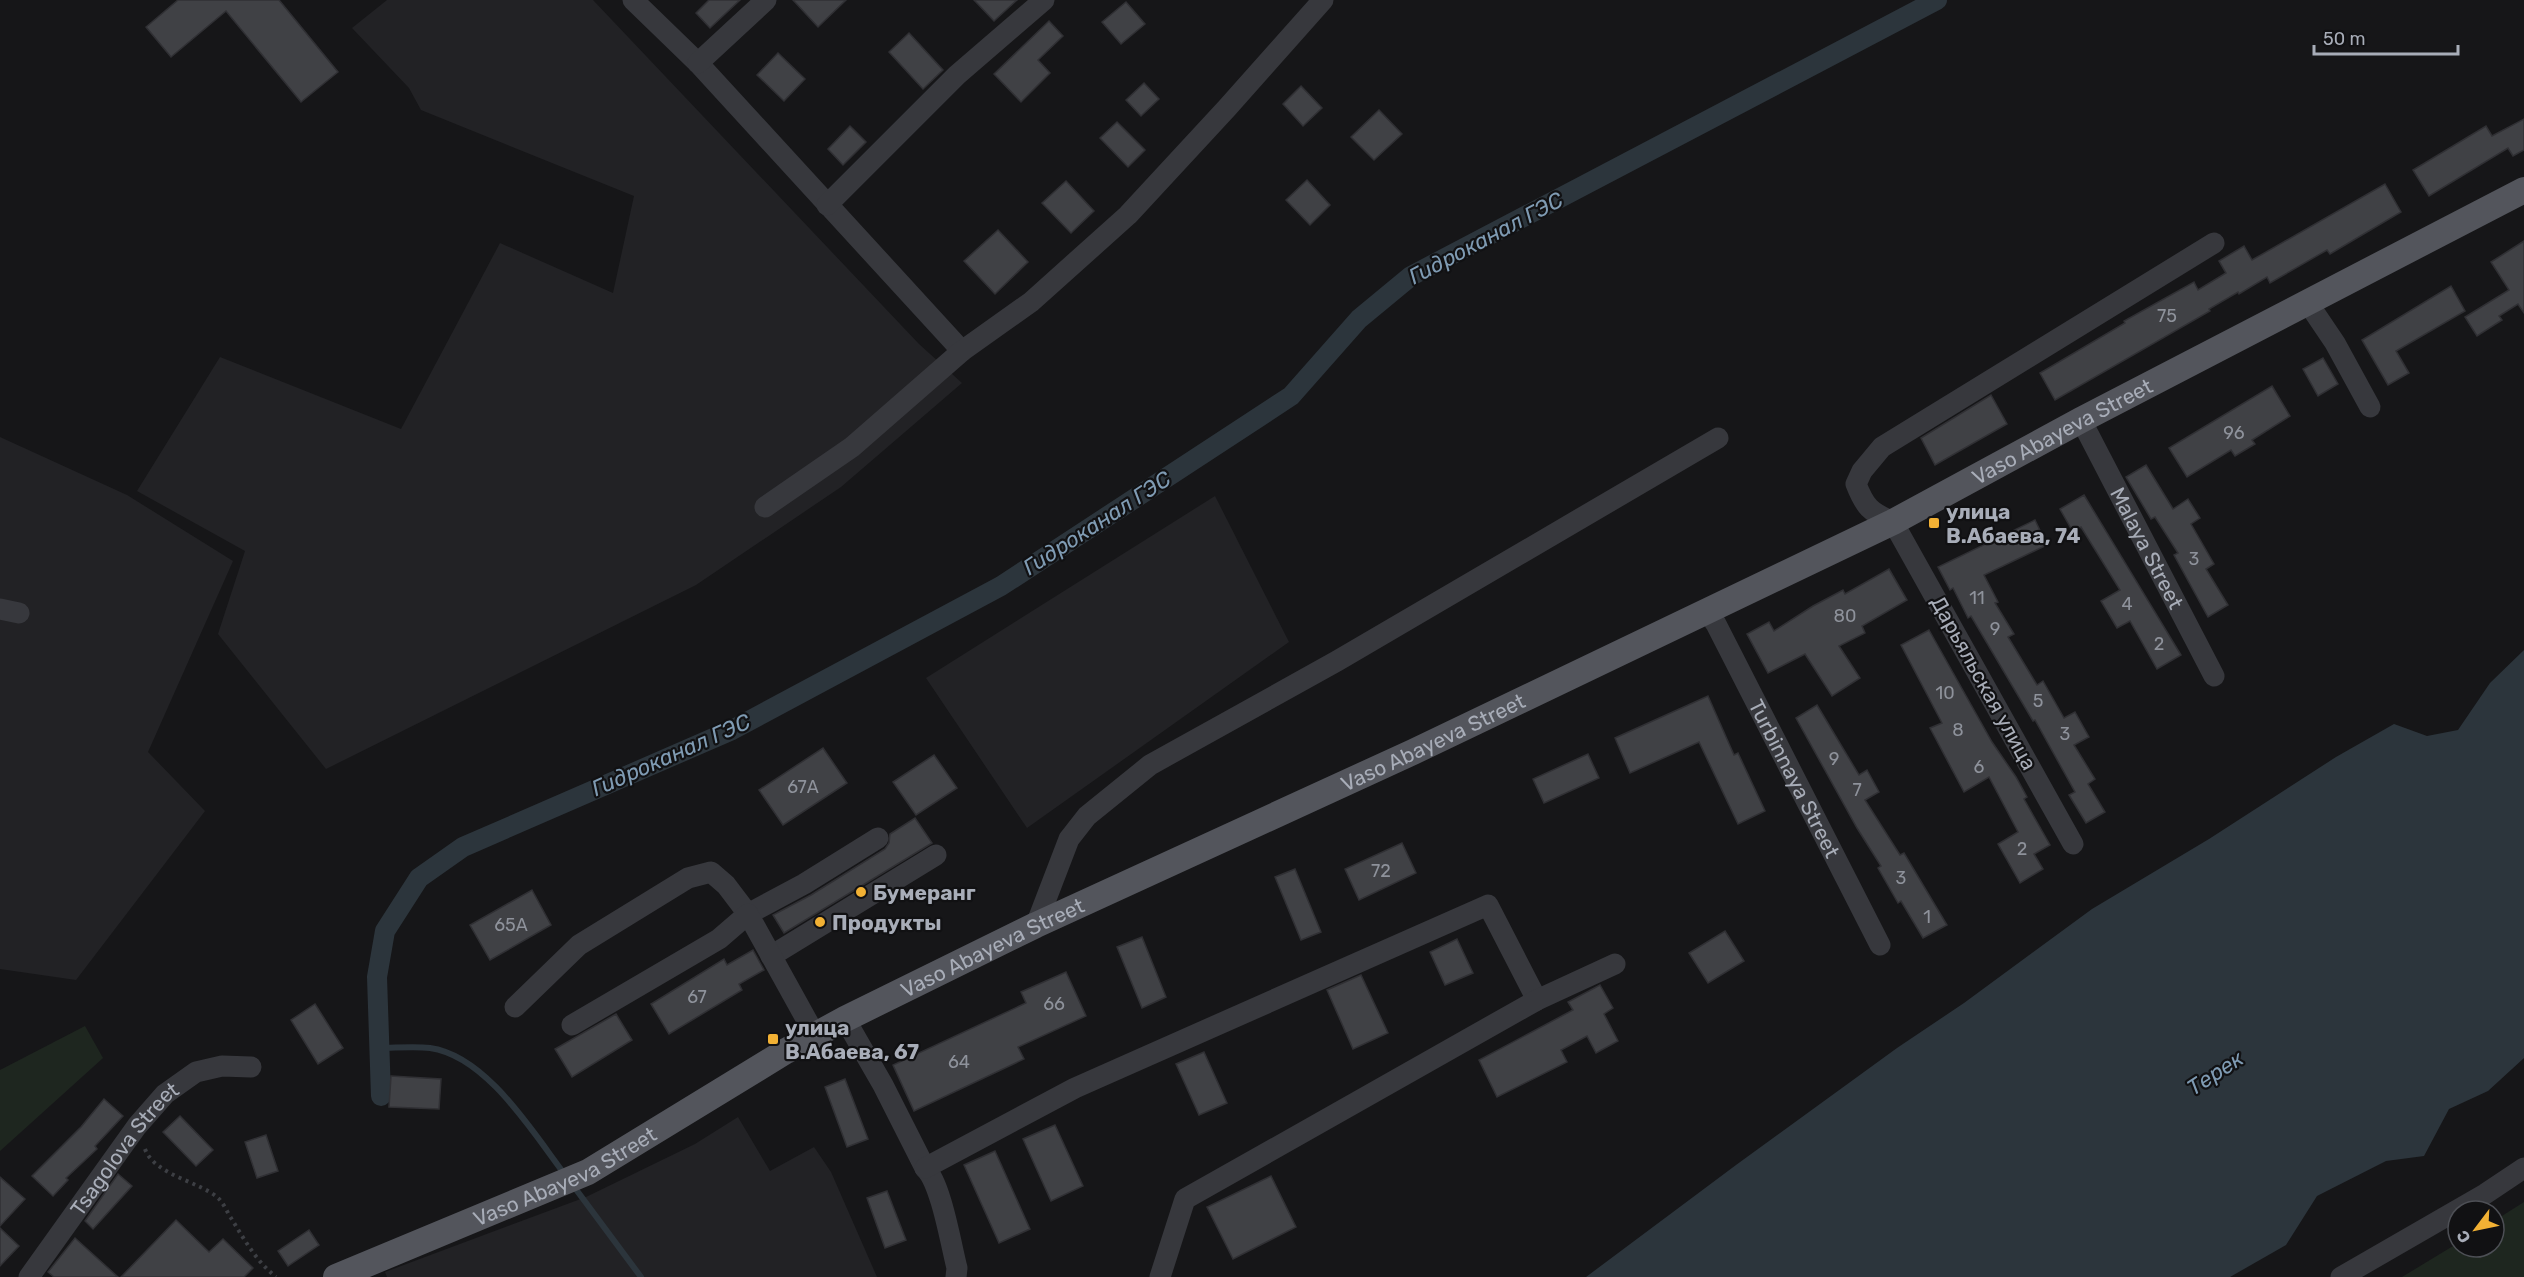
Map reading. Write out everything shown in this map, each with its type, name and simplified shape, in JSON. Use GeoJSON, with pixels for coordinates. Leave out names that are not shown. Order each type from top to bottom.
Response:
{"type":"FeatureCollection","features":[{"type":"Feature","properties":{"kind":"main road","name":"Vaso Abayeva Street"},"geometry":{"type":"LineString","coordinates":[[336,1277],[588,1172],[845,1019],[1036,925],[1413,752],[1893,522],[2081,420],[2524,190]]}},
{"type":"Feature","properties":{"kind":"street"},"geometry":{"type":"LineString","coordinates":[[633,0],[698,63],[962,351]]}},
{"type":"Feature","properties":{"kind":"street"},"geometry":{"type":"LineString","coordinates":[[698,63],[766,0]]}},
{"type":"Feature","properties":{"kind":"street"},"geometry":{"type":"LineString","coordinates":[[827,205],[957,75],[1044,0]]}},
{"type":"Feature","properties":{"kind":"street"},"geometry":{"type":"LineString","coordinates":[[765,507],[852,447],[962,351],[1031,302],[1128,215],[1323,0]]}},
{"type":"Feature","properties":{"kind":"street"},"geometry":{"type":"LineString","coordinates":[[1893,522],[1874,514],[1863,502],[1856,484],[1862,471],[1882,447],[2214,243]]}},
{"type":"Feature","properties":{"kind":"street"},"geometry":{"type":"LineString","coordinates":[[2308,303],[2335,343],[2370,407]]}},
{"type":"Feature","properties":{"kind":"street","name":"Malaya Street"},"geometry":{"type":"LineString","coordinates":[[2081,420],[2214,676]]}},
{"type":"Feature","properties":{"kind":"street"},"geometry":{"type":"LineString","coordinates":[[1036,925],[1068,839],[1087,816],[1150,765],[1337,661],[1718,438]]}},
{"type":"Feature","properties":{"kind":"street","name":"Дарьяльская улица"},"geometry":{"type":"LineString","coordinates":[[1893,522],[2073,844]]}},
{"type":"Feature","properties":{"kind":"street","name":"Turbinnaya Street"},"geometry":{"type":"LineString","coordinates":[[1707,611],[1716,624],[1880,945]]}},
{"type":"Feature","properties":{"kind":"street"},"geometry":{"type":"LineString","coordinates":[[572,1025],[719,939],[748,914],[804,884],[878,838]]}},
{"type":"Feature","properties":{"kind":"street"},"geometry":{"type":"LineString","coordinates":[[771,956],[936,855]]}},
{"type":"Feature","properties":{"kind":"street"},"geometry":{"type":"LineString","coordinates":[[515,1007],[579,945],[688,878],[711,872],[726,885],[748,914],[815,1035]]}},
{"type":"Feature","properties":{"kind":"street"},"geometry":{"type":"LineString","coordinates":[[925,1168],[1075,1088],[1488,905],[1537,1000]]}},
{"type":"Feature","properties":{"kind":"street"},"geometry":{"type":"LineString","coordinates":[[1160,1277],[1185,1199],[1537,1000],[1615,964]]}},
{"type":"Feature","properties":{"kind":"street"},"geometry":{"type":"LineString","coordinates":[[845,1019],[883,1085],[925,1168],[931,1173],[957,1269],[956,1277]]}},
{"type":"Feature","properties":{"kind":"street","name":"Tsagolova Street"},"geometry":{"type":"LineString","coordinates":[[29,1277],[137,1126],[165,1094],[196,1072],[222,1066],[251,1067]]}},
{"type":"Feature","properties":{"kind":"street"},"geometry":{"type":"LineString","coordinates":[[2341,1277],[2485,1194],[2524,1168]]}},
{"type":"Feature","properties":{"kind":"path"},"geometry":{"type":"LineString","coordinates":[[137,1126],[146,1154],[165,1171],[218,1198],[248,1245],[267,1270],[276,1277]]}},
{"type":"Feature","properties":{"kind":"shaded area"},"geometry":{"type":"Polygon","coordinates":[[[387,0],[593,0],[919,344],[962,383],[841,487],[696,585],[326,769],[218,634],[245,551],[137,491],[220,357],[401,429],[500,243],[613,293],[634,196],[421,110],[409,88],[352,28],[387,0]]]}},
{"type":"Feature","properties":{"kind":"shaded area"},"geometry":{"type":"Polygon","coordinates":[[[0,437],[127,495],[233,561],[148,752],[205,811],[76,980],[0,969],[0,437]]]}},
{"type":"Feature","properties":{"kind":"shaded area"},"geometry":{"type":"Polygon","coordinates":[[[1215,496],[1289,642],[1027,828],[926,678],[1215,496]]]}},
{"type":"Feature","properties":{"kind":"shaded area"},"geometry":{"type":"Polygon","coordinates":[[[85,1026],[103,1058],[0,1151],[0,1070],[85,1026]]]}},
{"type":"Feature","properties":{"kind":"shaded area"},"geometry":{"type":"Polygon","coordinates":[[[738,1117],[770,1171],[814,1147],[831,1172],[877,1277],[387,1277],[385,1272],[586,1197],[695,1144],[738,1117]]]}},
{"type":"Feature","properties":{"kind":"shaded area"},"geometry":{"type":"Polygon","coordinates":[[[2524,1202],[2524,1277],[2402,1277],[2446,1250],[2446,1259],[2506,1259],[2506,1213],[2524,1202]]]}},
{"type":"Feature","properties":{"kind":"water","name":"Терек"},"geometry":{"type":"Polygon","coordinates":[[[2524,650],[2524,1058],[2488,1091],[2449,1109],[2424,1156],[2386,1161],[2317,1196],[2286,1245],[2230,1277],[1586,1277],[1736,1165],[2092,909],[2209,839],[2336,757],[2394,724],[2427,736],[2458,730],[2490,683],[2524,650]]]}},
{"type":"Feature","properties":{"kind":"building"},"geometry":{"type":"Polygon","coordinates":[[[178,0],[279,0],[338,72],[301,102],[226,11],[171,57],[146,27],[178,0]]]}},
{"type":"Feature","properties":{"kind":"building"},"geometry":{"type":"Polygon","coordinates":[[[709,0],[740,0],[710,28],[696,13],[709,0]]]}},
{"type":"Feature","properties":{"kind":"building"},"geometry":{"type":"Polygon","coordinates":[[[793,0],[846,0],[818,27],[793,0]]]}},
{"type":"Feature","properties":{"kind":"building"},"geometry":{"type":"Polygon","coordinates":[[[974,0],[1017,0],[994,21],[974,0]]]}},
{"type":"Feature","properties":{"kind":"building"},"geometry":{"type":"Polygon","coordinates":[[[1126,2],[1145,24],[1121,44],[1102,22],[1126,2]]]}},
{"type":"Feature","properties":{"kind":"building"},"geometry":{"type":"Polygon","coordinates":[[[1049,21],[1063,36],[1038,60],[1050,73],[1021,102],[994,74],[1049,21]]]}},
{"type":"Feature","properties":{"kind":"building"},"geometry":{"type":"Polygon","coordinates":[[[909,33],[943,70],[923,89],[889,52],[909,33]]]}},
{"type":"Feature","properties":{"kind":"building"},"geometry":{"type":"Polygon","coordinates":[[[778,53],[805,79],[784,101],[757,75],[778,53]]]}},
{"type":"Feature","properties":{"kind":"building"},"geometry":{"type":"Polygon","coordinates":[[[1144,83],[1159,99],[1141,116],[1126,100],[1144,83]]]}},
{"type":"Feature","properties":{"kind":"building"},"geometry":{"type":"Polygon","coordinates":[[[1301,86],[1322,108],[1303,126],[1283,104],[1301,86]]]}},
{"type":"Feature","properties":{"kind":"building"},"geometry":{"type":"Polygon","coordinates":[[[1379,110],[1402,134],[1374,160],[1351,137],[1379,110]]]}},
{"type":"Feature","properties":{"kind":"building"},"geometry":{"type":"Polygon","coordinates":[[[2524,119],[2524,150],[2513,156],[2508,148],[2429,196],[2413,170],[2486,126],[2492,136],[2524,119]]]}},
{"type":"Feature","properties":{"kind":"building"},"geometry":{"type":"Polygon","coordinates":[[[1117,122],[1145,150],[1128,167],[1100,138],[1117,122]]]}},
{"type":"Feature","properties":{"kind":"building"},"geometry":{"type":"Polygon","coordinates":[[[850,126],[866,142],[843,165],[828,149],[850,126]]]}},
{"type":"Feature","properties":{"kind":"building"},"geometry":{"type":"Polygon","coordinates":[[[1307,180],[1330,205],[1310,225],[1286,200],[1307,180]]]}},
{"type":"Feature","properties":{"kind":"building"},"geometry":{"type":"Polygon","coordinates":[[[1066,181],[1094,211],[1071,233],[1042,203],[1066,181]]]}},
{"type":"Feature","properties":{"kind":"building"},"geometry":{"type":"Polygon","coordinates":[[[2385,184],[2401,212],[2330,254],[2327,250],[2270,283],[2267,277],[2239,294],[2238,292],[2209,309],[2210,311],[2055,400],[2040,373],[2125,323],[2124,321],[2194,282],[2198,290],[2226,273],[2219,261],[2244,246],[2252,260],[2385,184]]]}},
{"type":"Feature","properties":{"kind":"building"},"geometry":{"type":"Polygon","coordinates":[[[998,230],[1028,262],[995,294],[964,261],[998,230]]]}},
{"type":"Feature","properties":{"kind":"building"},"geometry":{"type":"Polygon","coordinates":[[[2524,241],[2524,313],[2518,304],[2499,316],[2502,320],[2477,336],[2465,317],[2509,290],[2491,262],[2524,241]]]}},
{"type":"Feature","properties":{"kind":"building"},"geometry":{"type":"Polygon","coordinates":[[[2451,286],[2465,311],[2396,351],[2409,373],[2388,385],[2362,340],[2451,286]]]}},
{"type":"Feature","properties":{"kind":"building"},"geometry":{"type":"Polygon","coordinates":[[[2323,358],[2338,384],[2318,396],[2303,369],[2323,358]]]}},
{"type":"Feature","properties":{"kind":"building"},"geometry":{"type":"Polygon","coordinates":[[[2272,386],[2290,416],[2252,440],[2255,444],[2235,456],[2231,450],[2187,477],[2169,448],[2272,386]]]}},
{"type":"Feature","properties":{"kind":"building"},"geometry":{"type":"Polygon","coordinates":[[[1991,395],[2007,424],[1935,465],[1921,438],[1991,395]]]}},
{"type":"Feature","properties":{"kind":"building"},"geometry":{"type":"Polygon","coordinates":[[[2146,465],[2173,509],[2188,499],[2200,518],[2191,524],[2214,564],[2206,569],[2228,605],[2208,617],[2174,555],[2178,553],[2155,517],[2151,519],[2126,477],[2146,465]]]}},
{"type":"Feature","properties":{"kind":"building"},"geometry":{"type":"Polygon","coordinates":[[[2084,495],[2181,655],[2157,669],[2130,621],[2117,628],[2101,601],[2120,590],[2081,527],[2073,532],[2060,509],[2084,495]]]}},
{"type":"Feature","properties":{"kind":"building"},"geometry":{"type":"Polygon","coordinates":[[[2035,520],[2047,545],[1984,575],[1998,602],[1995,603],[2014,634],[2008,637],[2037,685],[2043,681],[2064,718],[2075,712],[2089,737],[2074,745],[2095,779],[2088,784],[2105,812],[2086,823],[2069,795],[2075,792],[2035,720],[2033,721],[1971,616],[1968,618],[1953,588],[1950,590],[1938,567],[2035,520]]]}},
{"type":"Feature","properties":{"kind":"building"},"geometry":{"type":"Polygon","coordinates":[[[1889,569],[1907,600],[1862,626],[1865,633],[1839,646],[1860,678],[1832,696],[1805,654],[1768,673],[1747,634],[1769,622],[1774,631],[1813,606],[1843,590],[1845,594],[1889,569]]]}},
{"type":"Feature","properties":{"kind":"building"},"geometry":{"type":"Polygon","coordinates":[[[1929,630],[1992,742],[2016,777],[2027,797],[2024,799],[2050,845],[2034,854],[2043,869],[2020,883],[1998,844],[2018,832],[1989,777],[1964,792],[1930,728],[1942,723],[1901,645],[1929,630]]]}},
{"type":"Feature","properties":{"kind":"building"},"geometry":{"type":"Polygon","coordinates":[[[1708,696],[1734,755],[1738,753],[1765,811],[1738,824],[1699,742],[1630,773],[1615,738],[1708,696]]]}},
{"type":"Feature","properties":{"kind":"building"},"geometry":{"type":"Polygon","coordinates":[[[1817,705],[1859,775],[1867,770],[1879,792],[1865,800],[1900,855],[1904,853],[1947,925],[1923,938],[1901,901],[1898,903],[1878,868],[1881,866],[1857,828],[1796,718],[1817,705]]]}},
{"type":"Feature","properties":{"kind":"building"},"geometry":{"type":"Polygon","coordinates":[[[823,748],[847,783],[783,825],[759,790],[823,748]]]}},
{"type":"Feature","properties":{"kind":"building"},"geometry":{"type":"Polygon","coordinates":[[[1588,754],[1599,778],[1544,803],[1533,779],[1588,754]]]}},
{"type":"Feature","properties":{"kind":"building"},"geometry":{"type":"Polygon","coordinates":[[[934,755],[957,788],[916,815],[893,782],[934,755]]]}},
{"type":"Feature","properties":{"kind":"building"},"geometry":{"type":"Polygon","coordinates":[[[915,818],[932,843],[784,933],[773,915],[811,895],[885,849],[889,843],[890,834],[915,818]]]}},
{"type":"Feature","properties":{"kind":"building"},"geometry":{"type":"Polygon","coordinates":[[[1402,843],[1416,873],[1359,900],[1345,869],[1402,843]]]}},
{"type":"Feature","properties":{"kind":"building"},"geometry":{"type":"Polygon","coordinates":[[[1295,869],[1321,932],[1301,940],[1275,877],[1295,869]]]}},
{"type":"Feature","properties":{"kind":"building"},"geometry":{"type":"Polygon","coordinates":[[[532,890],[551,925],[490,960],[470,925],[532,890]]]}},
{"type":"Feature","properties":{"kind":"building"},"geometry":{"type":"Polygon","coordinates":[[[1725,931],[1744,961],[1708,983],[1689,953],[1725,931]]]}},
{"type":"Feature","properties":{"kind":"building"},"geometry":{"type":"Polygon","coordinates":[[[1142,937],[1166,997],[1142,1008],[1117,947],[1142,937]]]}},
{"type":"Feature","properties":{"kind":"building"},"geometry":{"type":"Polygon","coordinates":[[[1457,939],[1473,973],[1445,985],[1430,952],[1457,939]]]}},
{"type":"Feature","properties":{"kind":"building"},"geometry":{"type":"Polygon","coordinates":[[[753,950],[764,970],[739,984],[742,990],[669,1034],[651,1004],[724,959],[727,965],[753,950]]]}},
{"type":"Feature","properties":{"kind":"building"},"geometry":{"type":"Polygon","coordinates":[[[1066,972],[1086,1016],[1018,1047],[1024,1059],[914,1111],[893,1065],[1026,1003],[1021,992],[1066,972]]]}},
{"type":"Feature","properties":{"kind":"building"},"geometry":{"type":"Polygon","coordinates":[[[1361,975],[1388,1033],[1353,1049],[1327,990],[1361,975]]]}},
{"type":"Feature","properties":{"kind":"building"},"geometry":{"type":"Polygon","coordinates":[[[1600,985],[1613,1008],[1604,1014],[1618,1041],[1596,1053],[1587,1036],[1561,1050],[1567,1062],[1497,1097],[1479,1060],[1573,1010],[1568,1002],[1600,985]]]}},
{"type":"Feature","properties":{"kind":"building"},"geometry":{"type":"Polygon","coordinates":[[[315,1004],[343,1048],[318,1064],[291,1020],[315,1004]]]}},
{"type":"Feature","properties":{"kind":"building"},"geometry":{"type":"Polygon","coordinates":[[[616,1014],[632,1040],[572,1077],[555,1049],[616,1014]]]}},
{"type":"Feature","properties":{"kind":"building"},"geometry":{"type":"Polygon","coordinates":[[[1204,1052],[1227,1103],[1199,1115],[1176,1064],[1204,1052]]]}},
{"type":"Feature","properties":{"kind":"building"},"geometry":{"type":"Polygon","coordinates":[[[391,1076],[441,1079],[439,1109],[389,1107],[391,1076]]]}},
{"type":"Feature","properties":{"kind":"building"},"geometry":{"type":"Polygon","coordinates":[[[845,1079],[868,1139],[847,1147],[825,1087],[845,1079]]]}},
{"type":"Feature","properties":{"kind":"building"},"geometry":{"type":"Polygon","coordinates":[[[104,1099],[123,1116],[95,1146],[97,1149],[66,1178],[68,1180],[53,1196],[32,1176],[81,1127],[104,1099]]]}},
{"type":"Feature","properties":{"kind":"building"},"geometry":{"type":"Polygon","coordinates":[[[180,1116],[213,1150],[196,1166],[163,1132],[180,1116]]]}},
{"type":"Feature","properties":{"kind":"building"},"geometry":{"type":"Polygon","coordinates":[[[1055,1125],[1083,1186],[1051,1201],[1023,1139],[1055,1125]]]}},
{"type":"Feature","properties":{"kind":"building"},"geometry":{"type":"Polygon","coordinates":[[[266,1135],[278,1171],[257,1178],[245,1142],[266,1135]]]}},
{"type":"Feature","properties":{"kind":"building"},"geometry":{"type":"Polygon","coordinates":[[[995,1151],[1030,1229],[999,1243],[964,1165],[995,1151]]]}},
{"type":"Feature","properties":{"kind":"building"},"geometry":{"type":"Polygon","coordinates":[[[118,1174],[132,1186],[93,1229],[85,1221],[118,1174]]]}},
{"type":"Feature","properties":{"kind":"building"},"geometry":{"type":"Polygon","coordinates":[[[1271,1176],[1296,1227],[1233,1259],[1207,1207],[1271,1176]]]}},
{"type":"Feature","properties":{"kind":"building"},"geometry":{"type":"Polygon","coordinates":[[[0,1177],[25,1199],[0,1226],[0,1177]]]}},
{"type":"Feature","properties":{"kind":"building"},"geometry":{"type":"Polygon","coordinates":[[[887,1191],[906,1240],[885,1248],[867,1198],[887,1191]]]}},
{"type":"Feature","properties":{"kind":"building"},"geometry":{"type":"Polygon","coordinates":[[[176,1220],[209,1252],[223,1239],[253,1268],[244,1277],[121,1277],[176,1220]]]}},
{"type":"Feature","properties":{"kind":"building"},"geometry":{"type":"Polygon","coordinates":[[[0,1228],[19,1246],[0,1266],[0,1228]]]}},
{"type":"Feature","properties":{"kind":"building"},"geometry":{"type":"Polygon","coordinates":[[[309,1230],[319,1245],[288,1266],[278,1251],[309,1230]]]}},
{"type":"Feature","properties":{"kind":"building"},"geometry":{"type":"Polygon","coordinates":[[[75,1238],[118,1277],[54,1277],[48,1272],[75,1238]]]}},
{"type":"Feature","properties":{"kind":"waterway","name":"Гидроканал ГЭС"},"geometry":{"type":"LineString","coordinates":[[381,1096],[377,977],[385,931],[419,878],[463,847],[732,730],[1001,586],[1291,396],[1359,319],[1411,276],[1937,0]]}},
{"type":"Feature","properties":{"kind":"waterway"},"geometry":{"type":"LineString","coordinates":[[379,1048],[430,1048],[451,1054],[471,1065],[507,1099],[566,1176]]}},
{"type":"Feature","properties":{"kind":"waterway"},"geometry":{"type":"LineString","coordinates":[[572,1184],[641,1277]]}},
{"type":"Feature","properties":{"kind":"place","name":"улица В.Абаева, 74"},"geometry":{"type":"Point","coordinates":[1934,523]}},
{"type":"Feature","properties":{"kind":"place","name":"Бумеранг"},"geometry":{"type":"Point","coordinates":[861,892]}},
{"type":"Feature","properties":{"kind":"place","name":"Продукты"},"geometry":{"type":"Point","coordinates":[820,922]}},
{"type":"Feature","properties":{"kind":"place","name":"улица В.Абаева, 67"},"geometry":{"type":"Point","coordinates":[773,1039]}}]}
